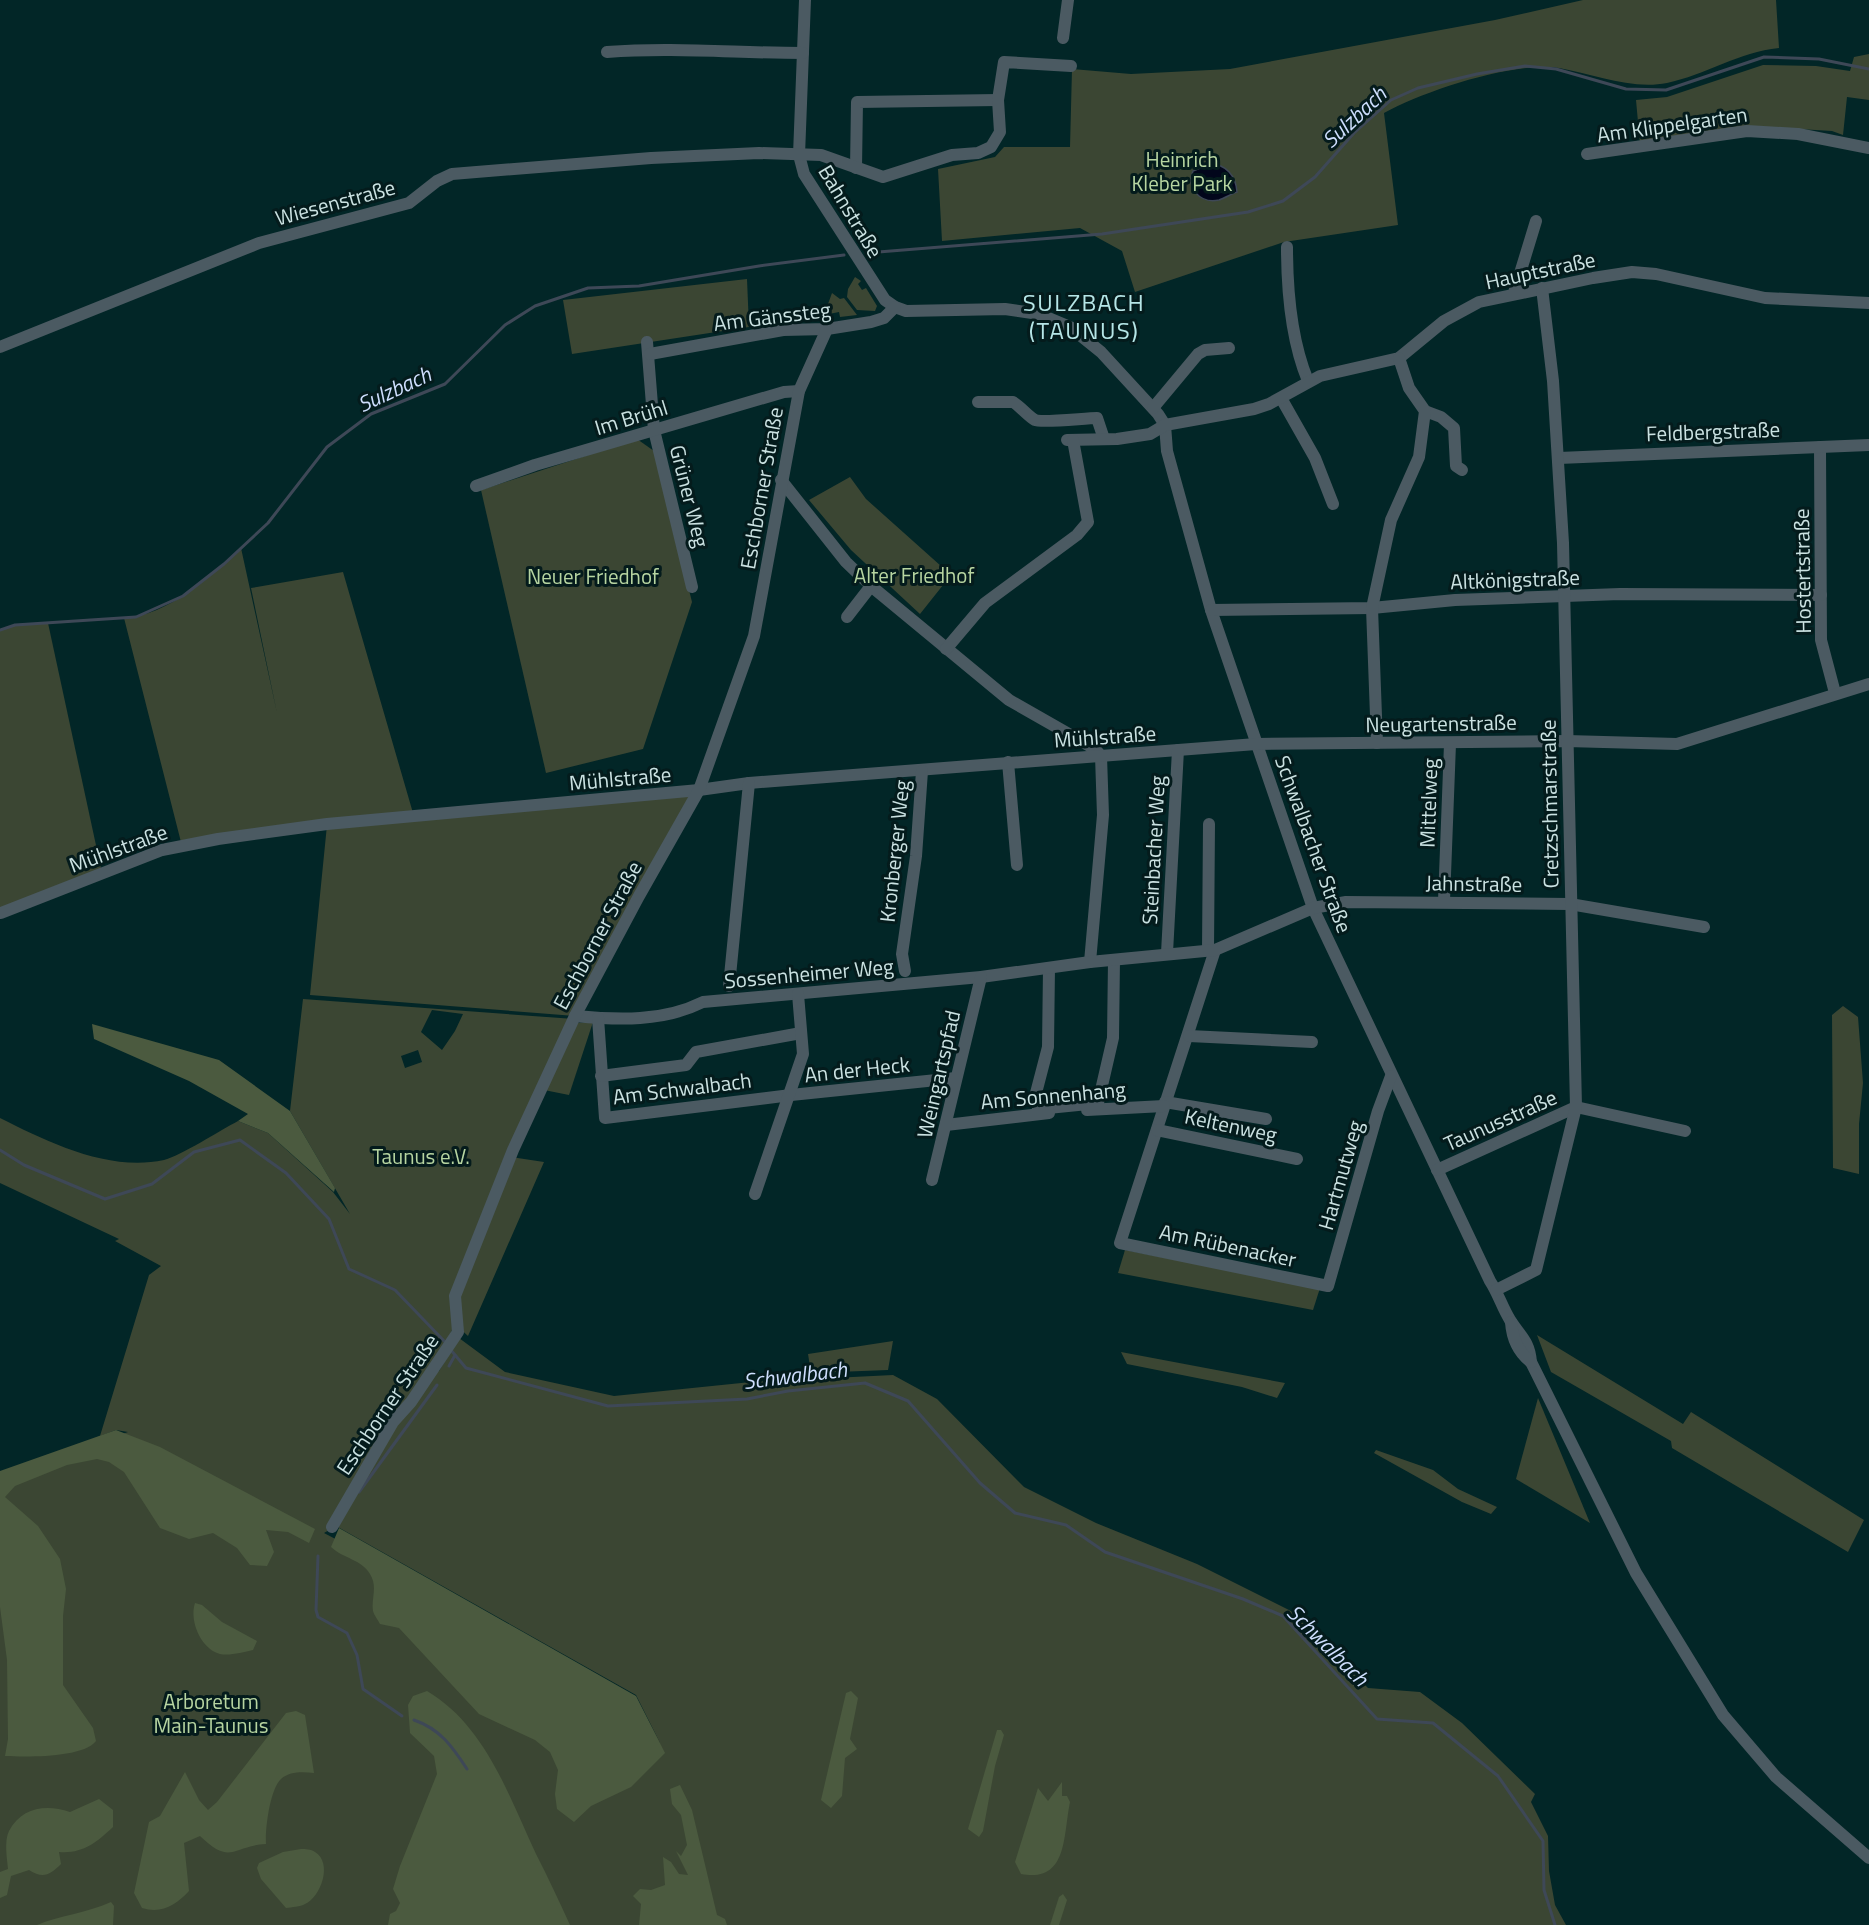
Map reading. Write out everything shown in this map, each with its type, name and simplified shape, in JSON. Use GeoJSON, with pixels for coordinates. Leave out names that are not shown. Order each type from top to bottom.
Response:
{"type":"FeatureCollection","features":[{"type":"Feature","properties":{"kind":"street","name":"Bahnstraße"},"geometry":{"type":"LineString","coordinates":[[805,0],[799,155],[804,174],[876,287],[895,308]]}},
{"type":"Feature","properties":{"kind":"street"},"geometry":{"type":"LineString","coordinates":[[1063,38],[1068,0]]}},
{"type":"Feature","properties":{"kind":"street"},"geometry":{"type":"LineString","coordinates":[[607,52],[713,49],[734,53],[803,53]]}},
{"type":"Feature","properties":{"kind":"street","name":"Wiesenstraße"},"geometry":{"type":"LineString","coordinates":[[0,347],[258,243],[409,203],[436,181],[452,174],[651,158],[759,153],[821,155],[883,177],[959,154],[983,152],[995,143],[1000,132],[998,100],[1004,62],[1071,66]]}},
{"type":"Feature","properties":{"kind":"street"},"geometry":{"type":"LineString","coordinates":[[856,168],[857,102],[998,100]]}},
{"type":"Feature","properties":{"kind":"street","name":"Am Klippelgarten"},"geometry":{"type":"LineString","coordinates":[[1587,154],[1747,131],[1798,134],[1869,148]]}},
{"type":"Feature","properties":{"kind":"street"},"geometry":{"type":"LineString","coordinates":[[1514,293],[1536,221]]}},
{"type":"Feature","properties":{"kind":"street"},"geometry":{"type":"LineString","coordinates":[[1287,248],[1287,286],[1295,333],[1308,381]]}},
{"type":"Feature","properties":{"kind":"street","name":"Hauptstraße"},"geometry":{"type":"LineString","coordinates":[[946,649],[984,603],[1056,547],[1077,535],[1088,522],[1070,440],[1150,434],[1165,425],[1245,412],[1281,398],[1308,381],[1331,373],[1399,357],[1444,321],[1479,302],[1514,293],[1632,272],[1656,274],[1765,298],[1869,303]]}},
{"type":"Feature","properties":{"kind":"street","name":"Cretzschmarstraße"},"geometry":{"type":"LineString","coordinates":[[1496,1290],[1536,1270],[1576,1107],[1559,458],[1542,288]]}},
{"type":"Feature","properties":{"kind":"street"},"geometry":{"type":"LineString","coordinates":[[895,308],[916,312],[1005,309],[1052,319],[1092,343],[1153,408],[1165,425]]}},
{"type":"Feature","properties":{"kind":"street","name":"Am Gänssteg"},"geometry":{"type":"LineString","coordinates":[[648,348],[783,330],[826,329],[870,322],[884,318],[895,308]]}},
{"type":"Feature","properties":{"kind":"street","name":"Eschborner Straße"},"geometry":{"type":"LineString","coordinates":[[332,1527],[393,1422],[411,1402],[458,1332],[455,1296],[513,1150],[575,1016],[699,790],[754,636],[799,391],[826,329]]}},
{"type":"Feature","properties":{"kind":"street","name":"Grüner Weg"},"geometry":{"type":"LineString","coordinates":[[648,348],[654,430],[692,587]]}},
{"type":"Feature","properties":{"kind":"street"},"geometry":{"type":"LineString","coordinates":[[1153,408],[1198,354],[1205,350],[1229,348]]}},
{"type":"Feature","properties":{"kind":"street"},"geometry":{"type":"LineString","coordinates":[[1399,357],[1409,388],[1425,411],[1441,417],[1454,428],[1456,466],[1462,470]]}},
{"type":"Feature","properties":{"kind":"street","name":"Im Brühl"},"geometry":{"type":"LineString","coordinates":[[476,486],[654,430],[784,392],[799,391]]}},
{"type":"Feature","properties":{"kind":"street"},"geometry":{"type":"LineString","coordinates":[[1281,398],[1315,458],[1333,504]]}},
{"type":"Feature","properties":{"kind":"street"},"geometry":{"type":"LineString","coordinates":[[978,402],[1013,402],[1025,409],[1033,419],[1043,422],[1061,418],[1097,418],[1104,439]]}},
{"type":"Feature","properties":{"kind":"street"},"geometry":{"type":"LineString","coordinates":[[1377,743],[1372,608],[1391,520],[1419,457],[1425,411]]}},
{"type":"Feature","properties":{"kind":"street","name":"Schwalbacher Straße"},"geometry":{"type":"LineString","coordinates":[[1165,425],[1167,451],[1211,610],[1313,908],[1511,1322],[1520,1330],[1530,1349],[1533,1366],[1636,1573],[1723,1715],[1776,1777],[1869,1858]]}},
{"type":"Feature","properties":{"kind":"street","name":"Feldbergstraße"},"geometry":{"type":"LineString","coordinates":[[1559,458],[1869,445]]}},
{"type":"Feature","properties":{"kind":"street","name":"Hostertstraße"},"geometry":{"type":"LineString","coordinates":[[1820,447],[1821,640],[1835,693]]}},
{"type":"Feature","properties":{"kind":"street"},"geometry":{"type":"LineString","coordinates":[[781,480],[846,562],[871,586],[1008,700],[1095,749],[1101,756],[1103,815],[1090,962]]}},
{"type":"Feature","properties":{"kind":"street"},"geometry":{"type":"LineString","coordinates":[[847,617],[871,586]]}},
{"type":"Feature","properties":{"kind":"street","name":"Altkönigstraße"},"geometry":{"type":"LineString","coordinates":[[1211,610],[1372,608],[1455,600],[1564,596],[1821,595]]}},
{"type":"Feature","properties":{"kind":"street","name":"Neugartenstraße"},"geometry":{"type":"LineString","coordinates":[[1256,744],[1450,744],[1567,741],[1677,744],[1869,684]]}},
{"type":"Feature","properties":{"kind":"street","name":"Mühlstraße"},"geometry":{"type":"LineString","coordinates":[[1,913],[162,850],[218,839],[327,824],[699,790],[749,783],[1256,744]]}},
{"type":"Feature","properties":{"kind":"street","name":"Mittelweg"},"geometry":{"type":"LineString","coordinates":[[1444,901],[1450,744]]}},
{"type":"Feature","properties":{"kind":"street","name":"Steinbacher Weg"},"geometry":{"type":"LineString","coordinates":[[1167,953],[1178,750]]}},
{"type":"Feature","properties":{"kind":"street"},"geometry":{"type":"LineString","coordinates":[[1008,762],[1017,866]]}},
{"type":"Feature","properties":{"kind":"street","name":"Kronberger Weg"},"geometry":{"type":"LineString","coordinates":[[905,971],[902,954],[916,856],[922,771]]}},
{"type":"Feature","properties":{"kind":"street"},"geometry":{"type":"LineString","coordinates":[[729,986],[749,783]]}},
{"type":"Feature","properties":{"kind":"street"},"geometry":{"type":"LineString","coordinates":[[1209,824],[1212,950]]}},
{"type":"Feature","properties":{"kind":"street","name":"Jahnstraße"},"geometry":{"type":"LineString","coordinates":[[1313,908],[1346,902],[1444,901],[1570,904],[1704,927]]}},
{"type":"Feature","properties":{"kind":"street","name":"Sossenheimer Weg"},"geometry":{"type":"LineString","coordinates":[[575,1016],[612,1020],[681,1013],[703,1002],[981,977],[1167,953],[1212,950],[1313,908]]}},
{"type":"Feature","properties":{"kind":"street","name":"Keltenweg"},"geometry":{"type":"LineString","coordinates":[[1120,1243],[1164,1104],[1189,1036],[1212,950]]}},
{"type":"Feature","properties":{"kind":"street"},"geometry":{"type":"LineString","coordinates":[[1049,968],[1048,1047],[1036,1093],[1038,1109],[1098,1103],[1113,1038],[1114,960]]}},
{"type":"Feature","properties":{"kind":"street","name":"Weingartspfad"},"geometry":{"type":"LineString","coordinates":[[932,1180],[981,977]]}},
{"type":"Feature","properties":{"kind":"street","name":"An der Heck"},"geometry":{"type":"LineString","coordinates":[[798,994],[803,1054],[791,1095],[956,1078]]}},
{"type":"Feature","properties":{"kind":"street","name":"Am Schwalbach"},"geometry":{"type":"LineString","coordinates":[[598,1018],[605,1118],[791,1095]]}},
{"type":"Feature","properties":{"kind":"street"},"geometry":{"type":"LineString","coordinates":[[601,1076],[686,1065],[696,1052],[801,1034]]}},
{"type":"Feature","properties":{"kind":"street"},"geometry":{"type":"LineString","coordinates":[[1189,1036],[1312,1042]]}},
{"type":"Feature","properties":{"kind":"street","name":"Hartmutweg"},"geometry":{"type":"LineString","coordinates":[[1328,1286],[1378,1111],[1392,1076]]}},
{"type":"Feature","properties":{"kind":"street"},"geometry":{"type":"LineString","coordinates":[[755,1194],[791,1095]]}},
{"type":"Feature","properties":{"kind":"street","name":"Keltenweg"},"geometry":{"type":"LineString","coordinates":[[1164,1104],[1266,1119]]}},
{"type":"Feature","properties":{"kind":"street","name":"Am Sonnenhang"},"geometry":{"type":"LineString","coordinates":[[946,1125],[1061,1112],[1164,1104]]}},
{"type":"Feature","properties":{"kind":"street","name":"Taunusstraße"},"geometry":{"type":"LineString","coordinates":[[1437,1170],[1576,1107],[1684,1131]]}},
{"type":"Feature","properties":{"kind":"street","name":"Keltenweg"},"geometry":{"type":"LineString","coordinates":[[1157,1130],[1297,1159]]}},
{"type":"Feature","properties":{"kind":"street","name":"Am Rübenacker"},"geometry":{"type":"LineString","coordinates":[[1120,1243],[1328,1286]]}},
{"type":"Feature","properties":{"kind":"green space","name":"Heinrich Kleber Park"},"geometry":{"type":"Polygon","coordinates":[[[1583,0],[1776,0],[1779,48],[1750,54],[1695,75],[1653,85],[1626,83],[1559,68],[1540,67],[1494,73],[1445,87],[1384,113],[1398,225],[1284,242],[1135,292],[1122,251],[1080,228],[942,241],[938,169],[995,157],[1004,147],[1070,147],[1072,69],[1131,74],[1230,69],[1495,20],[1583,0]]]}},
{"type":"Feature","properties":{"kind":"green space"},"geometry":{"type":"Polygon","coordinates":[[[1869,54],[1869,100],[1847,97],[1843,135],[1832,131],[1747,126],[1640,144],[1636,100],[1667,97],[1763,65],[1816,66],[1850,71],[1854,57],[1869,54]]]}},
{"type":"Feature","properties":{"kind":"green space"},"geometry":{"type":"Polygon","coordinates":[[[1213,179],[1220,179],[1224,185],[1221,192],[1213,193],[1210,188],[1213,179]]]}},
{"type":"Feature","properties":{"kind":"green space"},"geometry":{"type":"Polygon","coordinates":[[[855,277],[861,281],[858,284],[862,290],[866,288],[877,306],[875,311],[857,310],[847,297],[848,289],[855,277]]]}},
{"type":"Feature","properties":{"kind":"green space"},"geometry":{"type":"Polygon","coordinates":[[[747,279],[749,327],[572,354],[563,300],[747,279]]]}},
{"type":"Feature","properties":{"kind":"green space"},"geometry":{"type":"Polygon","coordinates":[[[832,293],[840,299],[844,298],[857,315],[840,317],[839,312],[824,315],[832,293]]]}},
{"type":"Feature","properties":{"kind":"green space","name":"Neuer Friedhof"},"geometry":{"type":"Polygon","coordinates":[[[637,439],[654,451],[692,602],[643,749],[546,773],[481,490],[637,439]]]}},
{"type":"Feature","properties":{"kind":"green space","name":"Alter Friedhof"},"geometry":{"type":"Polygon","coordinates":[[[850,477],[866,499],[951,575],[920,614],[851,550],[809,500],[850,477]]]}},
{"type":"Feature","properties":{"kind":"green space"},"geometry":{"type":"Polygon","coordinates":[[[241,548],[277,713],[251,588],[343,572],[413,813],[699,790],[575,1016],[310,995],[327,825],[182,846],[124,618],[157,610],[172,602],[202,582],[241,548]]]}},
{"type":"Feature","properties":{"kind":"green space"},"geometry":{"type":"Polygon","coordinates":[[[48,623],[102,873],[0,908],[0,630],[15,625],[48,623]]]}},
{"type":"Feature","properties":{"kind":"green space"},"geometry":{"type":"Polygon","coordinates":[[[303,999],[574,1019],[511,1157],[544,1162],[468,1336],[455,1324],[431,1373],[439,1371],[459,1338],[505,1372],[614,1396],[751,1382],[893,1375],[937,1399],[1024,1487],[1096,1523],[1197,1564],[1291,1611],[1368,1688],[1420,1692],[1462,1723],[1535,1794],[1531,1802],[1548,1836],[1549,1871],[1555,1905],[1566,1925],[0,1925],[0,1475],[128,1432],[116,1430],[100,1436],[149,1275],[161,1266],[115,1241],[119,1239],[0,1183],[0,1118],[58,1145],[79,1152],[122,1162],[143,1163],[171,1158],[238,1121],[268,1133],[333,1192],[350,1214],[290,1111],[303,999]],[[432,1010],[421,1032],[442,1050],[463,1014],[432,1010]],[[418,1050],[401,1056],[405,1068],[422,1062],[418,1050]],[[336,1526],[324,1533],[635,1696],[660,1743],[636,1695],[336,1526]]]}},
{"type":"Feature","properties":{"kind":"green space"},"geometry":{"type":"Polygon","coordinates":[[[1843,1006],[1858,1017],[1863,1083],[1859,1124],[1859,1174],[1833,1168],[1832,1015],[1843,1006]]]}},
{"type":"Feature","properties":{"kind":"green space"},"geometry":{"type":"Polygon","coordinates":[[[593,1022],[569,1095],[544,1090],[574,1023],[593,1022]]]}},
{"type":"Feature","properties":{"kind":"green space"},"geometry":{"type":"Polygon","coordinates":[[[92,1024],[219,1060],[290,1111],[335,1188],[334,1192],[268,1133],[238,1121],[248,1114],[189,1081],[94,1039],[92,1024]]]}},
{"type":"Feature","properties":{"kind":"green space"},"geometry":{"type":"Polygon","coordinates":[[[1125,1250],[1320,1288],[1313,1310],[1118,1273],[1125,1250]]]}},
{"type":"Feature","properties":{"kind":"green space"},"geometry":{"type":"Polygon","coordinates":[[[1537,1335],[1683,1424],[1691,1412],[1864,1520],[1848,1552],[1672,1448],[1671,1441],[1551,1372],[1537,1335]]]}},
{"type":"Feature","properties":{"kind":"green space"},"geometry":{"type":"Polygon","coordinates":[[[893,1341],[888,1370],[811,1373],[808,1354],[893,1341]]]}},
{"type":"Feature","properties":{"kind":"green space"},"geometry":{"type":"Polygon","coordinates":[[[1121,1352],[1285,1383],[1277,1398],[1242,1387],[1127,1364],[1121,1352]]]}},
{"type":"Feature","properties":{"kind":"green space"},"geometry":{"type":"Polygon","coordinates":[[[1538,1398],[1590,1523],[1516,1479],[1538,1398]]]}},
{"type":"Feature","properties":{"kind":"green space"},"geometry":{"type":"Polygon","coordinates":[[[116,1430],[160,1447],[315,1529],[309,1543],[288,1532],[266,1530],[274,1552],[267,1566],[250,1565],[237,1548],[213,1533],[189,1539],[160,1528],[124,1472],[109,1462],[97,1459],[67,1465],[15,1486],[5,1497],[38,1526],[60,1559],[66,1589],[63,1616],[63,1685],[93,1728],[96,1741],[89,1747],[67,1753],[5,1756],[8,1739],[7,1660],[0,1607],[0,1471],[116,1430]]]}},
{"type":"Feature","properties":{"kind":"green space"},"geometry":{"type":"Polygon","coordinates":[[[1376,1450],[1433,1470],[1458,1489],[1497,1507],[1491,1514],[1462,1502],[1374,1453],[1376,1450]]]}},
{"type":"Feature","properties":{"kind":"green space"},"geometry":{"type":"Polygon","coordinates":[[[339,1528],[636,1696],[665,1753],[631,1787],[591,1806],[574,1822],[557,1809],[555,1794],[558,1770],[550,1752],[535,1740],[479,1714],[399,1628],[380,1624],[373,1611],[374,1588],[370,1574],[362,1565],[331,1547],[339,1528]]]}},
{"type":"Feature","properties":{"kind":"green space"},"geometry":{"type":"Polygon","coordinates":[[[195,1603],[202,1605],[222,1622],[257,1641],[253,1650],[236,1654],[220,1654],[213,1651],[202,1640],[195,1626],[195,1603]]]}},
{"type":"Feature","properties":{"kind":"green space"},"geometry":{"type":"Polygon","coordinates":[[[427,1691],[447,1705],[465,1723],[493,1763],[570,1925],[388,1925],[390,1914],[396,1911],[400,1903],[393,1889],[400,1866],[437,1774],[434,1756],[410,1733],[408,1705],[413,1696],[427,1691]]]}},
{"type":"Feature","properties":{"kind":"green space"},"geometry":{"type":"Polygon","coordinates":[[[851,1691],[858,1698],[850,1739],[857,1749],[845,1758],[842,1796],[831,1808],[821,1800],[846,1693],[851,1691]]]}},
{"type":"Feature","properties":{"kind":"green space"},"geometry":{"type":"Polygon","coordinates":[[[296,1711],[305,1715],[314,1773],[292,1773],[277,1784],[269,1810],[266,1844],[226,1852],[210,1845],[200,1836],[184,1843],[189,1891],[168,1907],[156,1910],[142,1908],[134,1893],[149,1822],[160,1816],[185,1772],[199,1800],[208,1810],[217,1802],[286,1713],[296,1711]]]}},
{"type":"Feature","properties":{"kind":"green space"},"geometry":{"type":"Polygon","coordinates":[[[997,1730],[1001,1730],[1004,1735],[995,1766],[983,1831],[979,1837],[968,1829],[997,1730]]]}},
{"type":"Feature","properties":{"kind":"green space"},"geometry":{"type":"Polygon","coordinates":[[[1062,1782],[1062,1796],[1067,1796],[1070,1802],[1061,1854],[1048,1871],[1036,1875],[1021,1874],[1015,1862],[1038,1788],[1048,1801],[1062,1782]]]}},
{"type":"Feature","properties":{"kind":"green space"},"geometry":{"type":"Polygon","coordinates":[[[680,1785],[692,1810],[717,1915],[725,1919],[727,1925],[639,1925],[641,1904],[633,1896],[640,1889],[651,1890],[665,1885],[663,1857],[671,1862],[679,1874],[688,1875],[676,1851],[681,1856],[687,1845],[681,1815],[672,1804],[670,1789],[680,1785]]]}},
{"type":"Feature","properties":{"kind":"green space"},"geometry":{"type":"Polygon","coordinates":[[[99,1799],[113,1810],[113,1827],[101,1838],[82,1849],[59,1852],[61,1864],[50,1873],[42,1875],[29,1870],[11,1876],[7,1895],[0,1898],[0,1872],[8,1869],[7,1840],[14,1823],[28,1812],[35,1810],[52,1808],[70,1812],[99,1799]]]}},
{"type":"Feature","properties":{"kind":"green space"},"geometry":{"type":"Polygon","coordinates":[[[312,1850],[320,1857],[324,1871],[323,1880],[311,1900],[301,1906],[286,1908],[261,1879],[257,1868],[259,1863],[283,1852],[312,1850]]]}},
{"type":"Feature","properties":{"kind":"green space"},"geometry":{"type":"Polygon","coordinates":[[[1063,1894],[1067,1900],[1059,1925],[1050,1925],[1059,1897],[1063,1894]]]}},
{"type":"Feature","properties":{"kind":"green space"},"geometry":{"type":"Polygon","coordinates":[[[111,1902],[114,1906],[113,1925],[37,1925],[93,1909],[111,1902]]]}},
{"type":"Feature","properties":{"kind":"water"},"geometry":{"type":"Polygon","coordinates":[[[1210,164],[1221,166],[1232,176],[1237,192],[1219,200],[1206,200],[1193,189],[1191,177],[1193,171],[1210,164]],[[1213,179],[1210,188],[1213,193],[1221,192],[1224,185],[1221,179],[1213,179]]]}},
{"type":"Feature","properties":{"kind":"waterway","name":"Sulzbach"},"geometry":{"type":"LineString","coordinates":[[866,253],[1102,234],[1248,212],[1283,201],[1315,177],[1354,133],[1391,100],[1418,88],[1477,74],[1525,66],[1556,69],[1626,89],[1666,90],[1764,57],[1819,59],[1869,69]]}},
{"type":"Feature","properties":{"kind":"waterway","name":"Sulzbach"},"geometry":{"type":"LineString","coordinates":[[0,630],[15,625],[136,617],[183,596],[224,564],[268,523],[327,447],[371,414],[445,384],[505,325],[535,306],[588,288],[639,286],[759,266],[844,255]]}},
{"type":"Feature","properties":{"kind":"waterway","name":"Schwalbach"},"geometry":{"type":"LineString","coordinates":[[0,1150],[24,1165],[105,1199],[152,1184],[194,1152],[240,1140],[286,1173],[329,1219],[349,1269],[395,1290],[446,1343]]}},
{"type":"Feature","properties":{"kind":"waterway","name":"Schwalbach"},"geometry":{"type":"LineString","coordinates":[[450,1349],[466,1368],[608,1406],[747,1399],[788,1391],[865,1383],[908,1401],[980,1483],[1015,1513],[1066,1525],[1105,1552],[1243,1599],[1283,1616],[1377,1719],[1433,1723],[1498,1776],[1543,1841],[1544,1890],[1555,1925]]}},
{"type":"Feature","properties":{"kind":"waterway"},"geometry":{"type":"LineString","coordinates":[[449,1366],[455,1355]]}},
{"type":"Feature","properties":{"kind":"waterway"},"geometry":{"type":"LineString","coordinates":[[359,1492],[437,1385]]}},
{"type":"Feature","properties":{"kind":"waterway"},"geometry":{"type":"LineString","coordinates":[[318,1556],[316,1610],[318,1617],[347,1633],[357,1655],[363,1689],[402,1716]]}},
{"type":"Feature","properties":{"kind":"waterway"},"geometry":{"type":"LineString","coordinates":[[414,1720],[431,1728],[445,1739],[467,1769]]}},
{"type":"Feature","properties":{"kind":"district","name":"SULZBACH (TAUNUS)"},"geometry":{"type":"Point","coordinates":[1084,316]}},
{"type":"Feature","properties":{"kind":"park label","name":"Taunus e.V."},"geometry":{"type":"Point","coordinates":[421,1156]}},
{"type":"Feature","properties":{"kind":"park label","name":"Arboretum Main-Taunus"},"geometry":{"type":"Point","coordinates":[211,1713]}}]}
